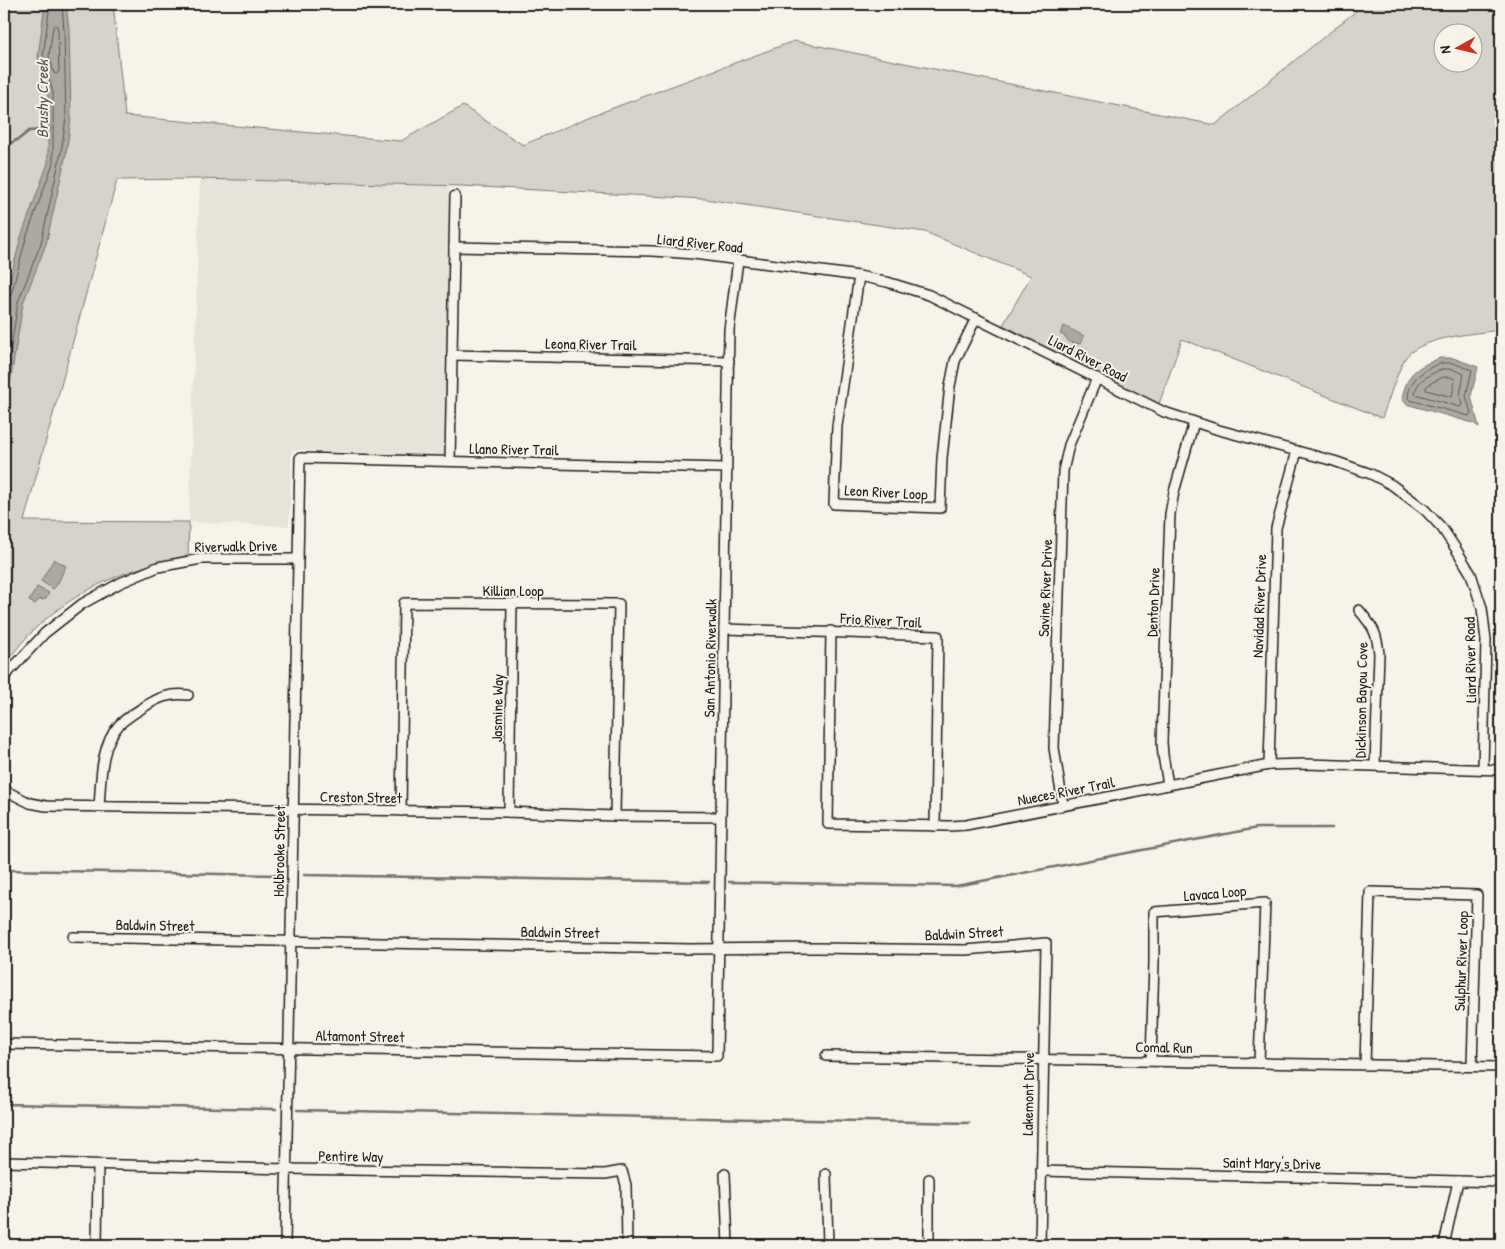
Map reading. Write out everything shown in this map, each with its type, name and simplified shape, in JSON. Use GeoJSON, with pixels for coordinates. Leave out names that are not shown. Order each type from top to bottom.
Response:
{"type":"FeatureCollection","features":[{"type":"Feature","properties":{"kind":"street"},"geometry":{"type":"LineString","coordinates":[[450,461],[455,196]]}},
{"type":"Feature","properties":{"kind":"street","name":"Liard River Road"},"geometry":{"type":"LineString","coordinates":[[454,247],[653,251],[694,254],[858,276],[929,295],[1146,403],[1194,422],[1353,467],[1392,485],[1425,510],[1442,528],[1471,574],[1482,608],[1486,640],[1483,769]]}},
{"type":"Feature","properties":{"kind":"street","name":"San Antonio Riverwalk"},"geometry":{"type":"LineString","coordinates":[[717,1056],[726,468],[730,319],[738,260]]}},
{"type":"Feature","properties":{"kind":"street","name":"Leon River Loop"},"geometry":{"type":"LineString","coordinates":[[858,276],[837,426],[834,504],[940,508],[942,458],[950,386],[956,361],[976,318]]}},
{"type":"Feature","properties":{"kind":"street","name":"Leona River Trail"},"geometry":{"type":"LineString","coordinates":[[452,355],[729,361]]}},
{"type":"Feature","properties":{"kind":"street","name":"Savine River Drive"},"geometry":{"type":"LineString","coordinates":[[1063,805],[1054,740],[1064,471],[1068,445],[1097,378]]}},
{"type":"Feature","properties":{"kind":"street","name":"Denton Drive"},"geometry":{"type":"LineString","coordinates":[[1168,785],[1162,742],[1170,514],[1174,492],[1194,422]]}},
{"type":"Feature","properties":{"kind":"street","name":"Navidad River Drive"},"geometry":{"type":"LineString","coordinates":[[1269,765],[1276,528],[1297,451]]}},
{"type":"Feature","properties":{"kind":"street","name":"Llano River Trail"},"geometry":{"type":"LineString","coordinates":[[300,458],[726,468]]}},
{"type":"Feature","properties":{"kind":"street","name":"Holbrooke Street"},"geometry":{"type":"LineString","coordinates":[[285,1245],[300,458]]}},
{"type":"Feature","properties":{"kind":"street","name":"Riverwalk Drive"},"geometry":{"type":"LineString","coordinates":[[4,677],[45,633],[82,604],[120,583],[158,567],[200,559],[298,559]]}},
{"type":"Feature","properties":{"kind":"street","name":"Killian Loop"},"geometry":{"type":"LineString","coordinates":[[401,811],[404,603],[619,604],[615,816]]}},
{"type":"Feature","properties":{"kind":"street","name":"Jasmine Way"},"geometry":{"type":"LineString","coordinates":[[509,812],[512,604]]}},
{"type":"Feature","properties":{"kind":"street","name":"Dickinson Bayou Cove"},"geometry":{"type":"LineString","coordinates":[[1359,610],[1372,625],[1377,638],[1379,654],[1374,765]]}},
{"type":"Feature","properties":{"kind":"street","name":"Frio River Trail"},"geometry":{"type":"LineString","coordinates":[[724,629],[832,631],[938,636],[935,826]]}},
{"type":"Feature","properties":{"kind":"street","name":"Nueces River Trail"},"geometry":{"type":"LineString","coordinates":[[832,631],[828,824],[966,825],[1269,765],[1374,765],[1501,770]]}},
{"type":"Feature","properties":{"kind":"street"},"geometry":{"type":"LineString","coordinates":[[99,807],[104,755],[119,725],[159,698],[175,693],[188,694]]}},
{"type":"Feature","properties":{"kind":"street","name":"Creston Street"},"geometry":{"type":"LineString","coordinates":[[4,790],[30,802],[46,806],[509,812],[720,817]]}},
{"type":"Feature","properties":{"kind":"street","name":"Sulphur River Loop"},"geometry":{"type":"LineString","coordinates":[[1365,1065],[1370,892],[1477,896],[1472,1066]]}},
{"type":"Feature","properties":{"kind":"street","name":"Lavaca Loop"},"geometry":{"type":"LineString","coordinates":[[1151,1060],[1154,912],[1265,902],[1259,1063]]}},
{"type":"Feature","properties":{"kind":"street","name":"Baldwin Street"},"geometry":{"type":"LineString","coordinates":[[73,937],[718,950],[816,948],[965,950],[1046,943]]}},
{"type":"Feature","properties":{"kind":"street","name":"Lakemont Drive"},"geometry":{"type":"LineString","coordinates":[[1040,1245],[1046,943]]}},
{"type":"Feature","properties":{"kind":"street","name":"Altamont Street"},"geometry":{"type":"LineString","coordinates":[[4,1044],[717,1056]]}},
{"type":"Feature","properties":{"kind":"street","name":"Comal Run"},"geometry":{"type":"LineString","coordinates":[[826,1056],[1501,1067]]}},
{"type":"Feature","properties":{"kind":"street","name":"Pentire Way"},"geometry":{"type":"LineString","coordinates":[[4,1162],[605,1174],[622,1171],[626,1185],[627,1245]]}},
{"type":"Feature","properties":{"kind":"street"},"geometry":{"type":"LineString","coordinates":[[97,1245],[98,1165]]}},
{"type":"Feature","properties":{"kind":"street","name":"Saint Mary's Drive"},"geometry":{"type":"LineString","coordinates":[[1041,1171],[1501,1182]]}},
{"type":"Feature","properties":{"kind":"street"},"geometry":{"type":"LineString","coordinates":[[725,1174],[728,1245]]}},
{"type":"Feature","properties":{"kind":"street"},"geometry":{"type":"LineString","coordinates":[[826,1174],[828,1245]]}},
{"type":"Feature","properties":{"kind":"street"},"geometry":{"type":"LineString","coordinates":[[928,1245],[929,1179]]}},
{"type":"Feature","properties":{"kind":"street"},"geometry":{"type":"LineString","coordinates":[[1444,1245],[1458,1181]]}},
{"type":"Feature","properties":{"kind":"shaded area"},"geometry":{"type":"Polygon","coordinates":[[[4,4],[113,4],[125,116],[401,141],[463,106],[523,145],[594,115],[794,41],[1215,125],[1356,11],[1356,4],[1501,4],[1501,330],[1434,341],[1411,352],[1404,360],[1382,418],[1182,339],[1159,404],[1003,325],[1031,276],[925,232],[705,199],[462,186],[200,179],[117,180],[24,521],[189,522],[188,556],[147,566],[88,590],[53,613],[24,640],[4,664],[4,4]]]}},
{"type":"Feature","properties":{"kind":"shaded area"},"geometry":{"type":"Polygon","coordinates":[[[200,179],[449,186],[445,456],[292,450],[289,526],[189,522],[200,179]]]}},
{"type":"Feature","properties":{"kind":"water"},"geometry":{"type":"Polygon","coordinates":[[[43,4],[66,4],[69,30],[71,118],[66,154],[46,244],[23,303],[9,390],[4,452],[4,303],[21,237],[48,163],[48,94],[38,57],[44,11],[43,4]]]}},
{"type":"Feature","properties":{"kind":"water"},"geometry":{"type":"Polygon","coordinates":[[[1064,326],[1084,336],[1080,344],[1069,342],[1065,336],[1060,334],[1064,326]]]}},
{"type":"Feature","properties":{"kind":"water"},"geometry":{"type":"Polygon","coordinates":[[[1440,358],[1453,358],[1478,367],[1471,396],[1479,427],[1473,423],[1406,404],[1402,398],[1410,376],[1419,368],[1440,358]]]}},
{"type":"Feature","properties":{"kind":"water"},"geometry":{"type":"Polygon","coordinates":[[[54,559],[66,566],[53,589],[41,581],[54,559]]]}},
{"type":"Feature","properties":{"kind":"water"},"geometry":{"type":"Polygon","coordinates":[[[37,587],[49,593],[46,599],[39,600],[35,604],[29,601],[37,587]]]}},
{"type":"Feature","properties":{"kind":"waterway","name":"Brushy Creek"},"geometry":{"type":"LineString","coordinates":[[4,146],[19,139],[29,131],[50,129]]}},
{"type":"Feature","properties":{"kind":"waterway"},"geometry":{"type":"LineString","coordinates":[[729,882],[956,886],[1257,828],[1332,828]]}},
{"type":"Feature","properties":{"kind":"waterway"},"geometry":{"type":"LineString","coordinates":[[4,870],[278,875]]}},
{"type":"Feature","properties":{"kind":"waterway"},"geometry":{"type":"LineString","coordinates":[[304,875],[709,882]]}},
{"type":"Feature","properties":{"kind":"waterway"},"geometry":{"type":"LineString","coordinates":[[4,1104],[276,1109]]}},
{"type":"Feature","properties":{"kind":"waterway"},"geometry":{"type":"LineString","coordinates":[[297,1110],[969,1123]]}}]}
